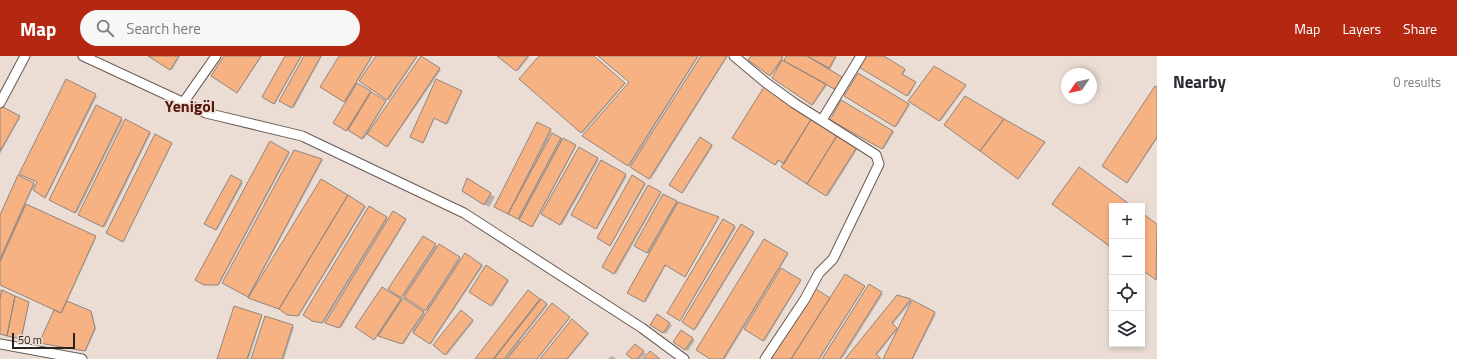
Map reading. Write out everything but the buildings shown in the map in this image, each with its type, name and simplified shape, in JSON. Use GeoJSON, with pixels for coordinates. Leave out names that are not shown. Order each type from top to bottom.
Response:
{"type":"FeatureCollection","features":[{"type":"Feature","properties":{"kind":"street"},"geometry":{"type":"LineString","coordinates":[[0,103],[25,56]]}},
{"type":"Feature","properties":{"kind":"street"},"geometry":{"type":"LineString","coordinates":[[83,56],[206,113],[302,136],[464,213],[642,328],[684,359]]}},
{"type":"Feature","properties":{"kind":"street"},"geometry":{"type":"LineString","coordinates":[[183,103],[216,56]]}},
{"type":"Feature","properties":{"kind":"street"},"geometry":{"type":"LineString","coordinates":[[734,56],[770,86],[794,103],[876,155],[879,164],[832,259],[819,273],[765,359]]}},
{"type":"Feature","properties":{"kind":"street"},"geometry":{"type":"LineString","coordinates":[[822,120],[860,56]]}},
{"type":"Feature","properties":{"kind":"street"},"geometry":{"type":"LineString","coordinates":[[0,344],[82,359]]}},
{"type":"Feature","properties":{"kind":"district","name":"Yenigöl"},"geometry":{"type":"Point","coordinates":[190,106]}}]}
